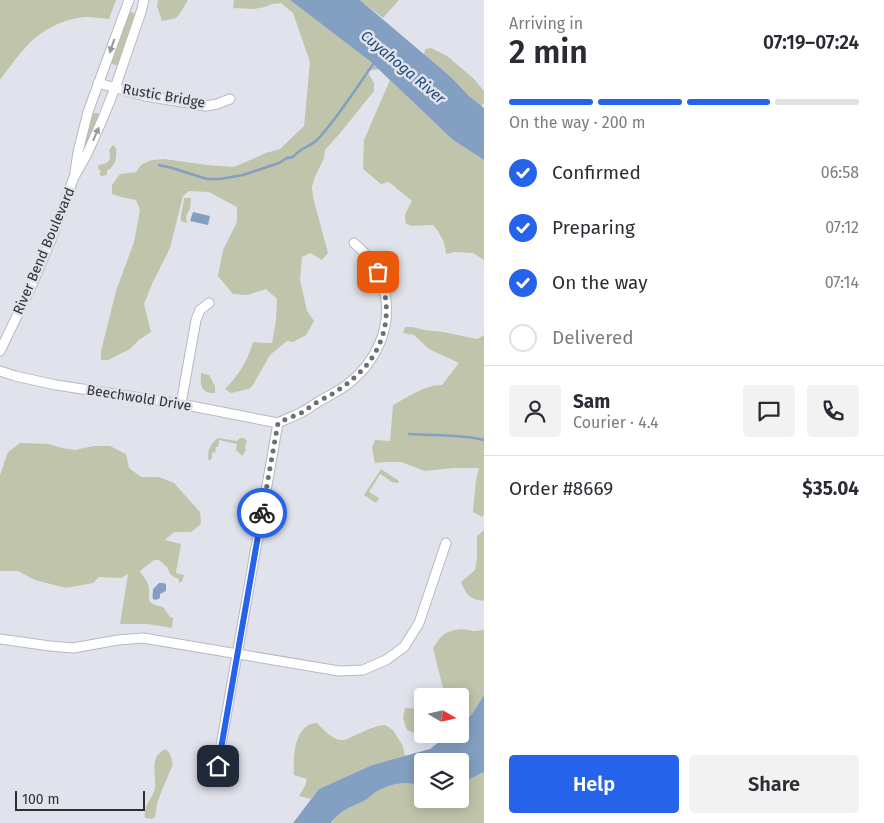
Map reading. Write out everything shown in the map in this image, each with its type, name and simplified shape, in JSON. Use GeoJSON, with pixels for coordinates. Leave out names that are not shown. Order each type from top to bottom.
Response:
{"type":"FeatureCollection","features":[{"type":"Feature","properties":{"kind":"street","name":"River Bend Boulevard"},"geometry":{"type":"LineString","coordinates":[[74,177],[88,112],[129,0]]}},
{"type":"Feature","properties":{"kind":"street","name":"River Bend Boulevard"},"geometry":{"type":"LineString","coordinates":[[0,351],[34,281],[74,177],[87,154],[115,88],[144,0]]}},
{"type":"Feature","properties":{"kind":"street","name":"Rustic Bridge"},"geometry":{"type":"LineString","coordinates":[[98,84],[158,98],[206,106],[230,100]]}},
{"type":"Feature","properties":{"kind":"street"},"geometry":{"type":"LineString","coordinates":[[217,768],[278,423],[301,413],[347,384],[368,364],[381,341],[386,321],[386,302],[383,284],[370,259],[354,243]]}},
{"type":"Feature","properties":{"kind":"street"},"geometry":{"type":"LineString","coordinates":[[181,404],[196,320],[200,310],[209,303]]}},
{"type":"Feature","properties":{"kind":"street","name":"Beechwold Drive"},"geometry":{"type":"LineString","coordinates":[[0,371],[56,385],[181,404],[278,423]]}},
{"type":"Feature","properties":{"kind":"street"},"geometry":{"type":"LineString","coordinates":[[0,639],[73,648],[118,640],[144,638],[340,671],[363,670],[386,660],[404,646],[419,623],[446,543]]}},
{"type":"Feature","properties":{"kind":"green space"},"geometry":{"type":"Polygon","coordinates":[[[0,0],[116,0],[109,19],[95,17],[78,18],[62,22],[46,30],[20,54],[0,80],[0,0]]]}},
{"type":"Feature","properties":{"kind":"green space"},"geometry":{"type":"Polygon","coordinates":[[[158,0],[188,0],[176,18],[162,21],[157,6],[158,0]]]}},
{"type":"Feature","properties":{"kind":"green space"},"geometry":{"type":"Polygon","coordinates":[[[234,0],[290,0],[379,69],[367,71],[374,83],[374,91],[325,150],[324,158],[314,179],[312,187],[313,197],[328,253],[322,260],[310,253],[302,257],[300,280],[307,311],[314,321],[306,335],[293,342],[287,341],[270,355],[249,389],[231,393],[225,389],[242,367],[253,342],[272,343],[277,299],[266,289],[247,295],[233,294],[218,276],[223,250],[237,222],[237,207],[209,192],[189,191],[183,196],[170,248],[144,304],[151,332],[130,349],[108,360],[101,360],[101,351],[116,291],[134,242],[140,210],[136,200],[112,194],[112,185],[120,174],[136,172],[142,164],[152,160],[164,159],[234,167],[280,149],[304,126],[310,62],[293,13],[281,3],[254,9],[233,8],[234,0]]]}},
{"type":"Feature","properties":{"kind":"green space"},"geometry":{"type":"Polygon","coordinates":[[[360,0],[399,0],[383,18],[360,0]]]}},
{"type":"Feature","properties":{"kind":"green space"},"geometry":{"type":"Polygon","coordinates":[[[131,12],[137,17],[120,64],[115,65],[110,62],[128,13],[131,12]]]}},
{"type":"Feature","properties":{"kind":"green space"},"geometry":{"type":"Polygon","coordinates":[[[431,48],[447,56],[473,78],[484,91],[484,103],[481,106],[452,78],[424,55],[425,49],[431,48]]]}},
{"type":"Feature","properties":{"kind":"green space"},"geometry":{"type":"Polygon","coordinates":[[[390,80],[453,140],[484,160],[484,260],[473,253],[455,252],[446,254],[442,238],[433,225],[412,226],[406,224],[406,215],[412,201],[389,182],[381,184],[363,169],[364,140],[390,80]]]}},
{"type":"Feature","properties":{"kind":"green space"},"geometry":{"type":"Polygon","coordinates":[[[93,113],[101,116],[83,154],[82,153],[93,113]]]}},
{"type":"Feature","properties":{"kind":"green space"},"geometry":{"type":"Polygon","coordinates":[[[113,145],[116,148],[115,161],[107,171],[107,175],[101,176],[98,166],[108,162],[110,158],[109,150],[113,145]]]}},
{"type":"Feature","properties":{"kind":"green space"},"geometry":{"type":"Polygon","coordinates":[[[184,198],[191,198],[190,209],[186,216],[187,223],[181,221],[184,198]]]}},
{"type":"Feature","properties":{"kind":"green space"},"geometry":{"type":"Polygon","coordinates":[[[405,327],[477,339],[484,335],[484,514],[482,517],[473,512],[479,468],[425,471],[401,462],[375,463],[372,448],[375,440],[390,441],[393,405],[423,389],[442,385],[459,363],[429,349],[414,335],[403,333],[405,327]]]}},
{"type":"Feature","properties":{"kind":"green space"},"geometry":{"type":"Polygon","coordinates":[[[201,373],[209,375],[215,386],[215,393],[207,392],[202,388],[201,373]]]}},
{"type":"Feature","properties":{"kind":"green space"},"geometry":{"type":"Polygon","coordinates":[[[218,438],[237,441],[240,438],[244,438],[247,441],[246,450],[242,456],[236,450],[237,444],[219,440],[218,447],[216,447],[215,453],[212,452],[212,458],[209,461],[210,448],[218,438]]]}},
{"type":"Feature","properties":{"kind":"green space"},"geometry":{"type":"Polygon","coordinates":[[[20,443],[48,444],[75,450],[93,446],[110,446],[126,454],[129,468],[141,477],[159,477],[174,483],[200,512],[201,524],[191,532],[174,532],[165,540],[181,544],[176,573],[184,575],[182,581],[179,583],[179,579],[171,575],[168,568],[159,560],[154,560],[140,571],[149,587],[150,601],[163,607],[170,617],[173,618],[172,628],[148,624],[120,624],[128,574],[121,578],[99,577],[93,583],[66,588],[35,580],[18,571],[0,571],[0,475],[8,452],[20,443]]]}},
{"type":"Feature","properties":{"kind":"green space"},"geometry":{"type":"Polygon","coordinates":[[[381,469],[399,481],[398,483],[392,482],[380,474],[369,492],[379,498],[376,503],[364,495],[381,469]]]}},
{"type":"Feature","properties":{"kind":"green space"},"geometry":{"type":"Polygon","coordinates":[[[484,530],[484,601],[470,596],[465,591],[461,582],[475,570],[477,536],[484,530]]]}},
{"type":"Feature","properties":{"kind":"green space"},"geometry":{"type":"Polygon","coordinates":[[[461,629],[484,630],[484,695],[469,716],[469,688],[443,688],[433,648],[444,634],[461,629]]]}},
{"type":"Feature","properties":{"kind":"green space"},"geometry":{"type":"Polygon","coordinates":[[[405,708],[414,709],[414,733],[407,730],[403,718],[405,708]]]}},
{"type":"Feature","properties":{"kind":"green space"},"geometry":{"type":"Polygon","coordinates":[[[317,723],[330,735],[341,740],[385,725],[393,730],[403,746],[405,756],[372,765],[319,789],[311,799],[299,796],[307,779],[294,775],[296,743],[304,729],[309,725],[317,723]]]}},
{"type":"Feature","properties":{"kind":"green space"},"geometry":{"type":"Polygon","coordinates":[[[166,749],[170,754],[173,764],[157,804],[155,817],[152,819],[145,818],[146,807],[155,787],[154,769],[156,757],[166,749]]]}},
{"type":"Feature","properties":{"kind":"green space"},"geometry":{"type":"Polygon","coordinates":[[[484,772],[484,823],[332,823],[346,809],[364,801],[381,789],[399,784],[414,785],[414,808],[469,808],[469,780],[484,772]]]}},
{"type":"Feature","properties":{"kind":"water","name":"Cuyahoga River"},"geometry":{"type":"Polygon","coordinates":[[[290,0],[360,0],[452,78],[469,96],[484,108],[484,160],[453,140],[371,62],[290,0]]]}},
{"type":"Feature","properties":{"kind":"water"},"geometry":{"type":"Polygon","coordinates":[[[193,212],[210,216],[208,225],[190,221],[193,212]]]}},
{"type":"Feature","properties":{"kind":"water"},"geometry":{"type":"Polygon","coordinates":[[[159,583],[166,584],[166,591],[160,594],[160,598],[156,600],[153,599],[153,589],[159,583]]]}},
{"type":"Feature","properties":{"kind":"water"},"geometry":{"type":"Polygon","coordinates":[[[484,695],[484,772],[469,780],[469,753],[416,753],[430,749],[438,743],[469,743],[469,716],[484,695]]]}},
{"type":"Feature","properties":{"kind":"water"},"geometry":{"type":"Polygon","coordinates":[[[414,753],[414,784],[405,783],[381,789],[364,801],[342,812],[331,823],[293,823],[319,789],[372,765],[414,753]]]}},
{"type":"Feature","properties":{"kind":"waterway","name":"Cuyahoga River"},"geometry":{"type":"LineString","coordinates":[[159,165],[207,179],[220,179],[243,175],[293,157],[315,142],[326,130],[374,63]]}},
{"type":"Feature","properties":{"kind":"waterway"},"geometry":{"type":"LineString","coordinates":[[409,434],[456,436],[484,440]]}},
{"type":"Feature","properties":{"kind":"way so far"},"geometry":{"type":"LineString","coordinates":[[262,513],[278,423],[301,413],[347,384],[368,364],[381,341],[386,321],[386,302],[382,281],[378,272]]}},
{"type":"Feature","properties":{"kind":"route"},"geometry":{"type":"LineString","coordinates":[[218,766],[262,513]]}}]}
